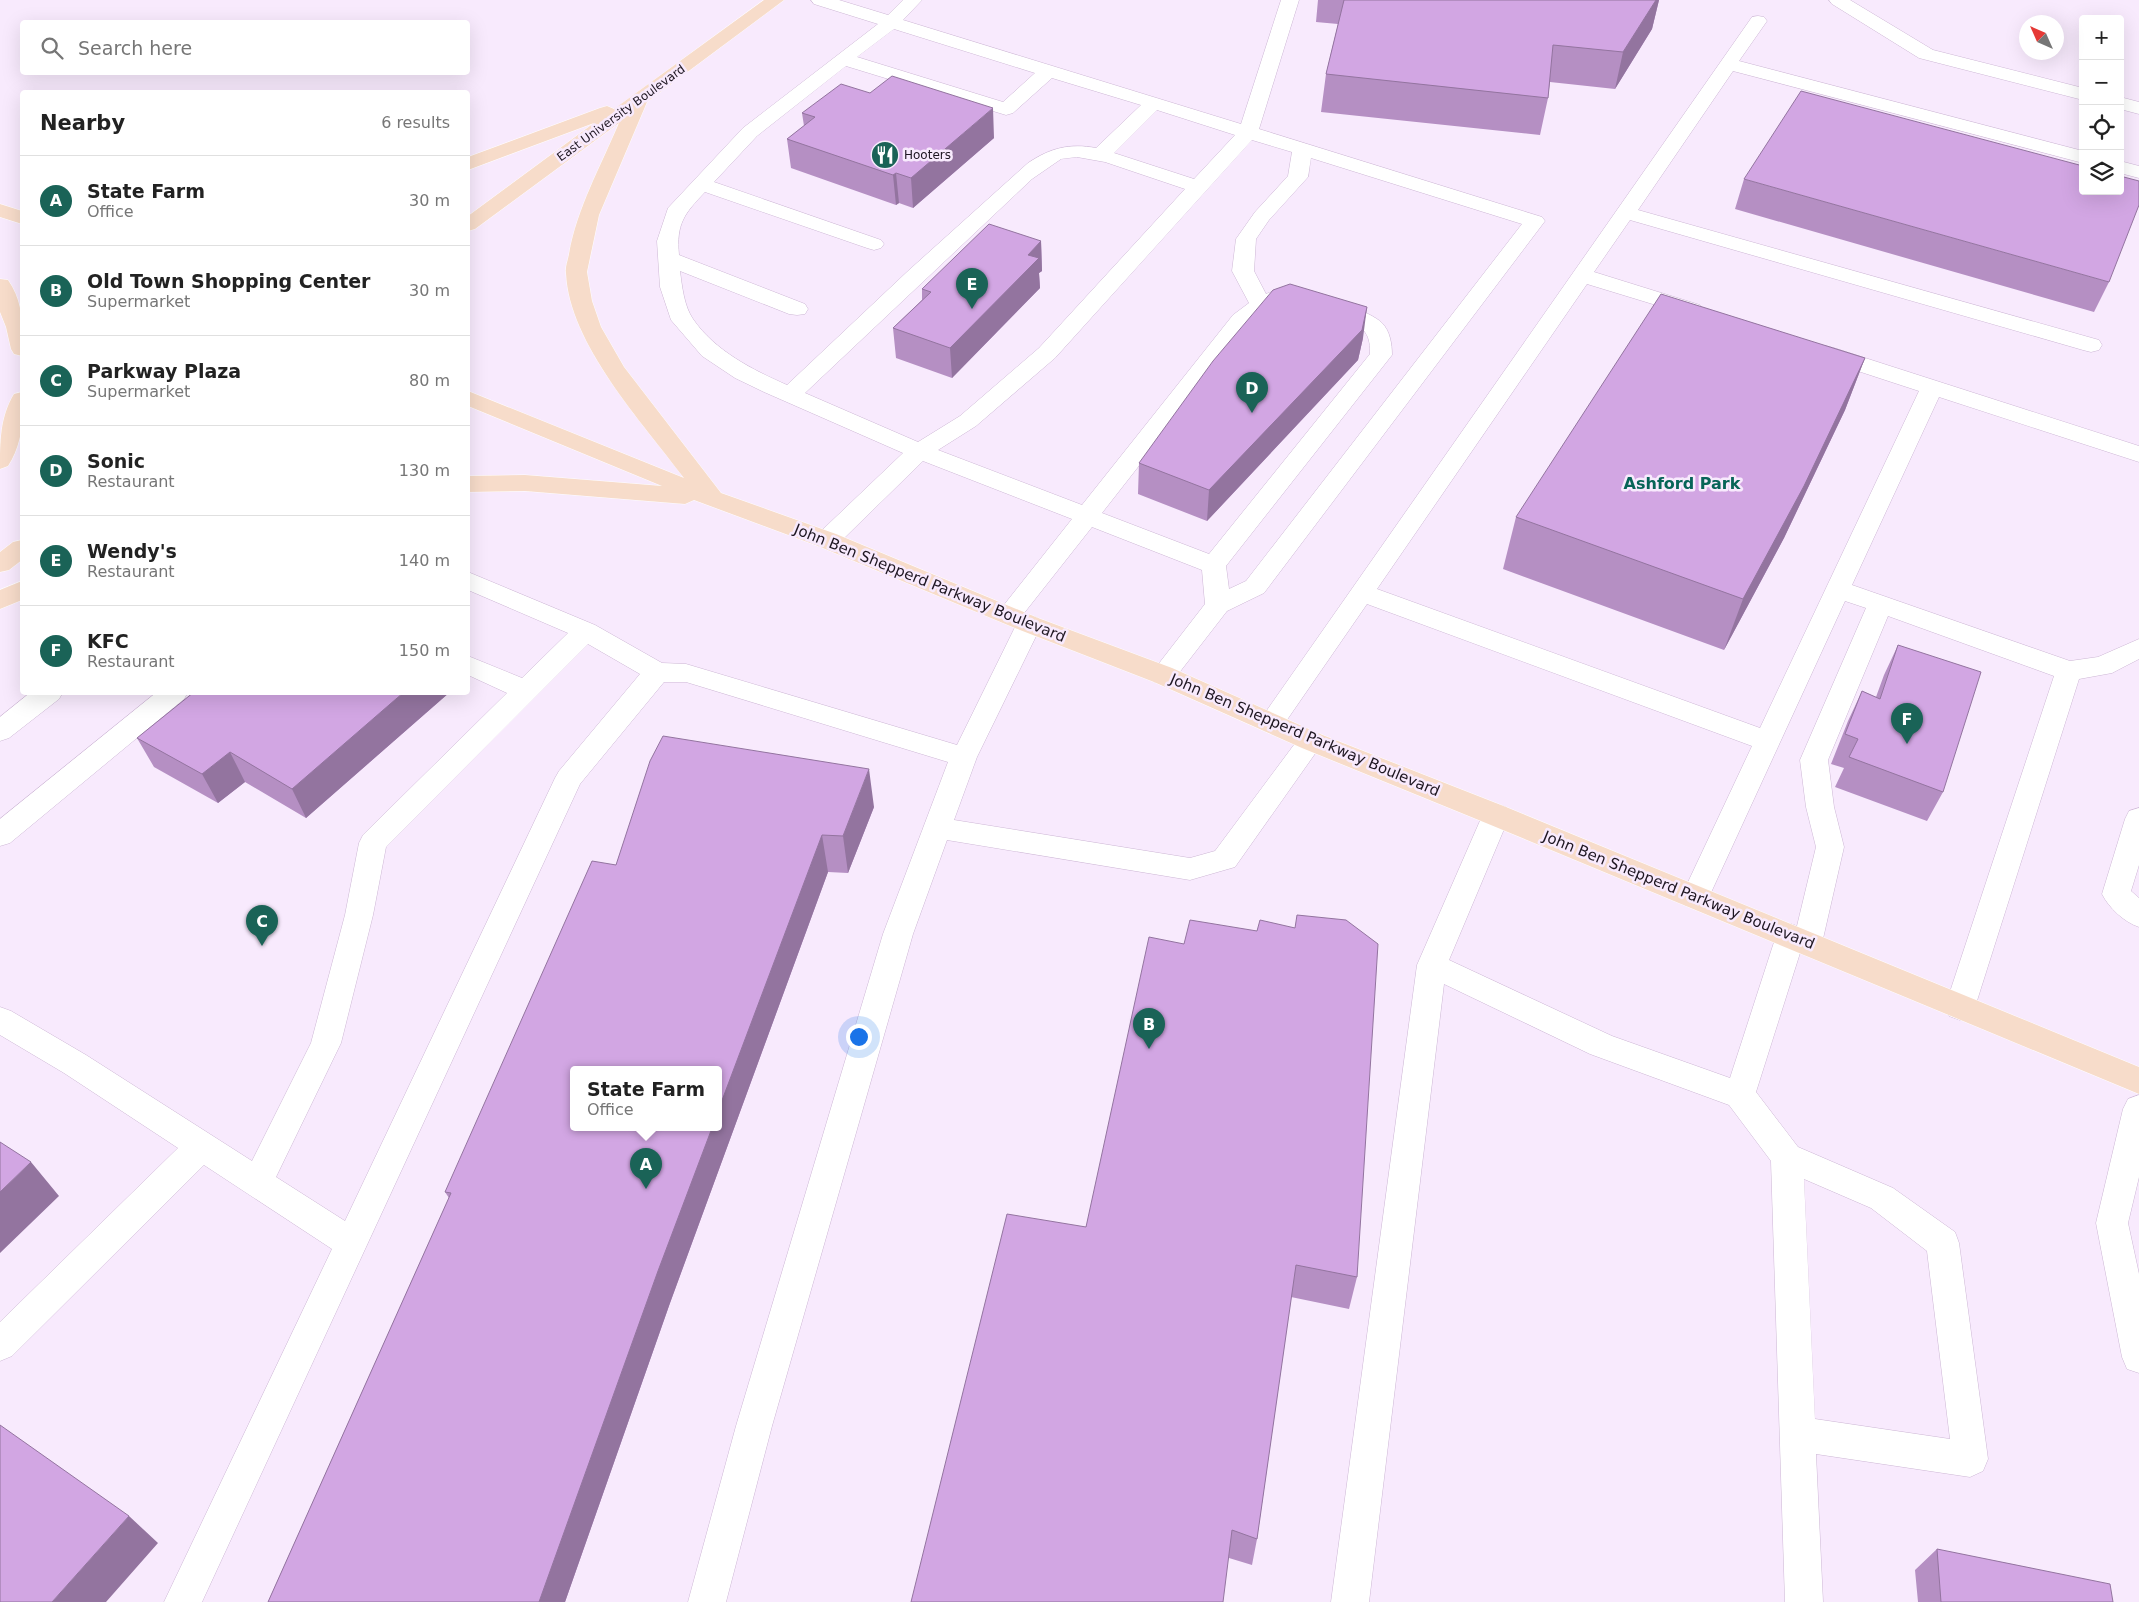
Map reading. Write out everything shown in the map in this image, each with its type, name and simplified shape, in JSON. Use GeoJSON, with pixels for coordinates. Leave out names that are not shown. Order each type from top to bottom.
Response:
{"type":"FeatureCollection","features":[{"type":"Feature","properties":{"kind":"main road","name":"East University Boulevard"},"geometry":{"type":"LineString","coordinates":[[470,224],[775,0]]}},
{"type":"Feature","properties":{"kind":"main road"},"geometry":{"type":"LineString","coordinates":[[470,163],[639,100]]}},
{"type":"Feature","properties":{"kind":"main road"},"geometry":{"type":"LineString","coordinates":[[639,100],[589,215],[580,244],[576,272],[581,301],[590,327],[614,370],[712,498]]}},
{"type":"Feature","properties":{"kind":"main road"},"geometry":{"type":"LineString","coordinates":[[0,198],[20,198]]}},
{"type":"Feature","properties":{"kind":"main road"},"geometry":{"type":"LineString","coordinates":[[0,210],[20,217]]}},
{"type":"Feature","properties":{"kind":"main road"},"geometry":{"type":"LineString","coordinates":[[0,285],[17,327],[20,340]]}},
{"type":"Feature","properties":{"kind":"main road","name":"John Ben Shepperd Parkway Boulevard"},"geometry":{"type":"LineString","coordinates":[[470,399],[712,498],[827,540],[1019,620],[1162,675],[1311,741],[1496,815],[2139,1081]]}},
{"type":"Feature","properties":{"kind":"main road"},"geometry":{"type":"LineString","coordinates":[[0,460],[20,405]]}},
{"type":"Feature","properties":{"kind":"main road"},"geometry":{"type":"LineString","coordinates":[[470,484],[525,483],[712,498]]}},
{"type":"Feature","properties":{"kind":"main road"},"geometry":{"type":"LineString","coordinates":[[0,564],[20,549]]}},
{"type":"Feature","properties":{"kind":"main road"},"geometry":{"type":"LineString","coordinates":[[0,600],[20,591]]}},
{"type":"Feature","properties":{"kind":"lane"},"geometry":{"type":"LineString","coordinates":[[820,0],[1535,221],[1255,587],[1218,604],[1162,675]]}},
{"type":"Feature","properties":{"kind":"lane"},"geometry":{"type":"LineString","coordinates":[[913,0],[891,22],[750,132],[675,212],[667,241],[671,287],[682,320],[710,352],[743,373],[790,395],[919,451],[1214,565]]}},
{"type":"Feature","properties":{"kind":"lane"},"geometry":{"type":"LineString","coordinates":[[827,540],[919,451],[968,421],[1047,353],[1248,132],[1290,0]]}},
{"type":"Feature","properties":{"kind":"lane"},"geometry":{"type":"LineString","coordinates":[[1838,0],[1926,54],[2079,93]]}},
{"type":"Feature","properties":{"kind":"lane"},"geometry":{"type":"LineString","coordinates":[[1271,723],[1758,20]]}},
{"type":"Feature","properties":{"kind":"lane"},"geometry":{"type":"LineString","coordinates":[[843,59],[1006,109],[1049,70]]}},
{"type":"Feature","properties":{"kind":"lane"},"geometry":{"type":"LineString","coordinates":[[1728,64],[2079,156]]}},
{"type":"Feature","properties":{"kind":"lane"},"geometry":{"type":"LineString","coordinates":[[1102,155],[1154,103]]}},
{"type":"Feature","properties":{"kind":"lane"},"geometry":{"type":"LineString","coordinates":[[2124,104],[2139,108]]}},
{"type":"Feature","properties":{"kind":"lane"},"geometry":{"type":"LineString","coordinates":[[1260,304],[1243,271],[1246,239],[1262,216],[1298,177],[1302,149]]}},
{"type":"Feature","properties":{"kind":"lane"},"geometry":{"type":"LineString","coordinates":[[790,395],[934,257],[1038,164],[1062,152],[1080,150],[1102,155],[1198,187]]}},
{"type":"Feature","properties":{"kind":"lane"},"geometry":{"type":"LineString","coordinates":[[2124,168],[2139,172]]}},
{"type":"Feature","properties":{"kind":"lane"},"geometry":{"type":"LineString","coordinates":[[700,184],[874,244]]}},
{"type":"Feature","properties":{"kind":"lane"},"geometry":{"type":"LineString","coordinates":[[1624,212],[2091,345]]}},
{"type":"Feature","properties":{"kind":"lane"},"geometry":{"type":"LineString","coordinates":[[669,259],[797,309]]}},
{"type":"Feature","properties":{"kind":"lane"},"geometry":{"type":"LineString","coordinates":[[1580,275],[1714,317]]}},
{"type":"Feature","properties":{"kind":"lane"},"geometry":{"type":"LineString","coordinates":[[707,1602],[754,1426],[898,934],[964,757],[1019,620],[1086,517],[1241,320],[1260,304],[1277,297],[1299,296],[1362,318],[1374,328],[1382,342],[1381,355],[1214,565],[1218,604]]}},
{"type":"Feature","properties":{"kind":"lane"},"geometry":{"type":"LineString","coordinates":[[1809,348],[2139,454]]}},
{"type":"Feature","properties":{"kind":"lane"},"geometry":{"type":"LineString","coordinates":[[1695,897],[1932,387]]}},
{"type":"Feature","properties":{"kind":"lane"},"geometry":{"type":"LineString","coordinates":[[470,581],[586,631],[657,672],[686,673],[964,757]]}},
{"type":"Feature","properties":{"kind":"lane"},"geometry":{"type":"LineString","coordinates":[[1838,589],[2069,671],[2103,666],[2139,648]]}},
{"type":"Feature","properties":{"kind":"lane"},"geometry":{"type":"LineString","coordinates":[[1361,592],[1767,741]]}},
{"type":"Feature","properties":{"kind":"lane"},"geometry":{"type":"LineString","coordinates":[[1740,1096],[1799,940],[1830,847],[1820,807],[1814,760],[1880,605]]}},
{"type":"Feature","properties":{"kind":"lane"},"geometry":{"type":"LineString","coordinates":[[258,1181],[326,1043],[359,915],[373,844],[586,631]]}},
{"type":"Feature","properties":{"kind":"lane"},"geometry":{"type":"LineString","coordinates":[[470,666],[526,691]]}},
{"type":"Feature","properties":{"kind":"lane"},"geometry":{"type":"LineString","coordinates":[[1960,1007],[2069,671]]}},
{"type":"Feature","properties":{"kind":"lane"},"geometry":{"type":"LineString","coordinates":[[184,1602],[569,778],[657,672]]}},
{"type":"Feature","properties":{"kind":"lane"},"geometry":{"type":"LineString","coordinates":[[0,731],[46,695]]}},
{"type":"Feature","properties":{"kind":"lane"},"geometry":{"type":"LineString","coordinates":[[0,835],[171,695]]}},
{"type":"Feature","properties":{"kind":"lane"},"geometry":{"type":"LineString","coordinates":[[938,828],[1190,869],[1225,859],[1311,741]]}},
{"type":"Feature","properties":{"kind":"lane"},"geometry":{"type":"LineString","coordinates":[[1350,1602],[1432,966],[1496,815]]}},
{"type":"Feature","properties":{"kind":"lane"},"geometry":{"type":"LineString","coordinates":[[2139,819],[2116,894],[2139,915]]}},
{"type":"Feature","properties":{"kind":"lane"},"geometry":{"type":"LineString","coordinates":[[1432,966],[1601,1045],[1740,1096],[1787,1156],[1882,1198],[1944,1243],[1970,1459],[1798,1434]]}},
{"type":"Feature","properties":{"kind":"lane"},"geometry":{"type":"LineString","coordinates":[[0,1020],[75,1064],[352,1243]]}},
{"type":"Feature","properties":{"kind":"lane"},"geometry":{"type":"LineString","coordinates":[[2138,1344],[2112,1222],[2139,1110]]}},
{"type":"Feature","properties":{"kind":"lane"},"geometry":{"type":"LineString","coordinates":[[0,1345],[202,1145]]}},
{"type":"Feature","properties":{"kind":"lane"},"geometry":{"type":"LineString","coordinates":[[1787,1156],[1804,1602]]}},
{"type":"Feature","properties":{"kind":"building"},"geometry":{"type":"Polygon","coordinates":[[[1344,0],[1656,0],[1623,52],[1553,45],[1548,98],[1326,74],[1344,0]]]}},
{"type":"Feature","properties":{"kind":"building"},"geometry":{"type":"Polygon","coordinates":[[[892,76],[993,108],[911,178],[896,173],[893,175],[787,139],[815,117],[802,113],[841,84],[870,93],[892,76]]]}},
{"type":"Feature","properties":{"kind":"building"},"geometry":{"type":"Polygon","coordinates":[[[1801,91],[2079,165],[2079,195],[2124,195],[2124,177],[2139,181],[2139,205],[2109,282],[1744,179],[1801,91]]]}},
{"type":"Feature","properties":{"kind":"building"},"geometry":{"type":"Polygon","coordinates":[[[989,224],[1041,241],[1028,255],[1039,258],[950,348],[893,328],[931,292],[922,289],[989,224]]]}},
{"type":"Feature","properties":{"kind":"building"},"geometry":{"type":"Polygon","coordinates":[[[1290,284],[1367,307],[1362,330],[1209,490],[1139,463],[1213,361],[1273,290],[1290,284]]]}},
{"type":"Feature","properties":{"kind":"building"},"geometry":{"type":"Polygon","coordinates":[[[1661,294],[1865,358],[1804,486],[1743,599],[1516,517],[1661,294]]]}},
{"type":"Feature","properties":{"kind":"building"},"geometry":{"type":"Polygon","coordinates":[[[1898,645],[1981,672],[1943,792],[1849,757],[1858,739],[1845,734],[1862,691],[1880,699],[1898,645]]]}},
{"type":"Feature","properties":{"kind":"building"},"geometry":{"type":"Polygon","coordinates":[[[190,695],[401,695],[292,789],[230,752],[202,774],[137,738],[190,695]]]}},
{"type":"Feature","properties":{"kind":"building"},"geometry":{"type":"Polygon","coordinates":[[[663,736],[869,769],[843,836],[822,835],[722,1100],[722,1066],[570,1066],[570,1131],[711,1131],[658,1271],[539,1602],[268,1602],[451,1193],[445,1192],[592,861],[616,865],[650,761],[663,736]]]}},
{"type":"Feature","properties":{"kind":"building"},"geometry":{"type":"Polygon","coordinates":[[[1297,915],[1346,920],[1378,944],[1357,1277],[1296,1265],[1257,1539],[1232,1530],[1223,1602],[911,1602],[1007,1214],[1086,1227],[1149,937],[1184,944],[1190,920],[1257,931],[1260,920],[1295,928],[1297,915]]]}},
{"type":"Feature","properties":{"kind":"building"},"geometry":{"type":"Polygon","coordinates":[[[0,1142],[31,1162],[0,1192],[0,1142]]]}},
{"type":"Feature","properties":{"kind":"building"},"geometry":{"type":"Polygon","coordinates":[[[0,1425],[129,1516],[52,1602],[0,1602],[0,1425]]]}},
{"type":"Feature","properties":{"kind":"building"},"geometry":{"type":"Polygon","coordinates":[[[1937,1549],[2110,1584],[2113,1602],[1941,1602],[1937,1549]]]}},
{"type":"Feature","properties":{"kind":"place","name":"Hooters"},"geometry":{"type":"Point","coordinates":[885,155]}},
{"type":"Feature","properties":{"kind":"place","name":"Wendy's"},"geometry":{"type":"Point","coordinates":[972,309]}},
{"type":"Feature","properties":{"kind":"place","name":"Sonic"},"geometry":{"type":"Point","coordinates":[1252,413]}},
{"type":"Feature","properties":{"kind":"place","name":"KFC"},"geometry":{"type":"Point","coordinates":[1907,744]}},
{"type":"Feature","properties":{"kind":"place","name":"Parkway Plaza"},"geometry":{"type":"Point","coordinates":[262,946]}},
{"type":"Feature","properties":{"kind":"place","name":"Old Town Shopping Center"},"geometry":{"type":"Point","coordinates":[1149,1049]}},
{"type":"Feature","properties":{"kind":"place","name":"State Farm"},"geometry":{"type":"Point","coordinates":[646,1189]}},
{"type":"Feature","properties":{"kind":"district","name":"Ashford Park"},"geometry":{"type":"Point","coordinates":[1682,483]}}]}
